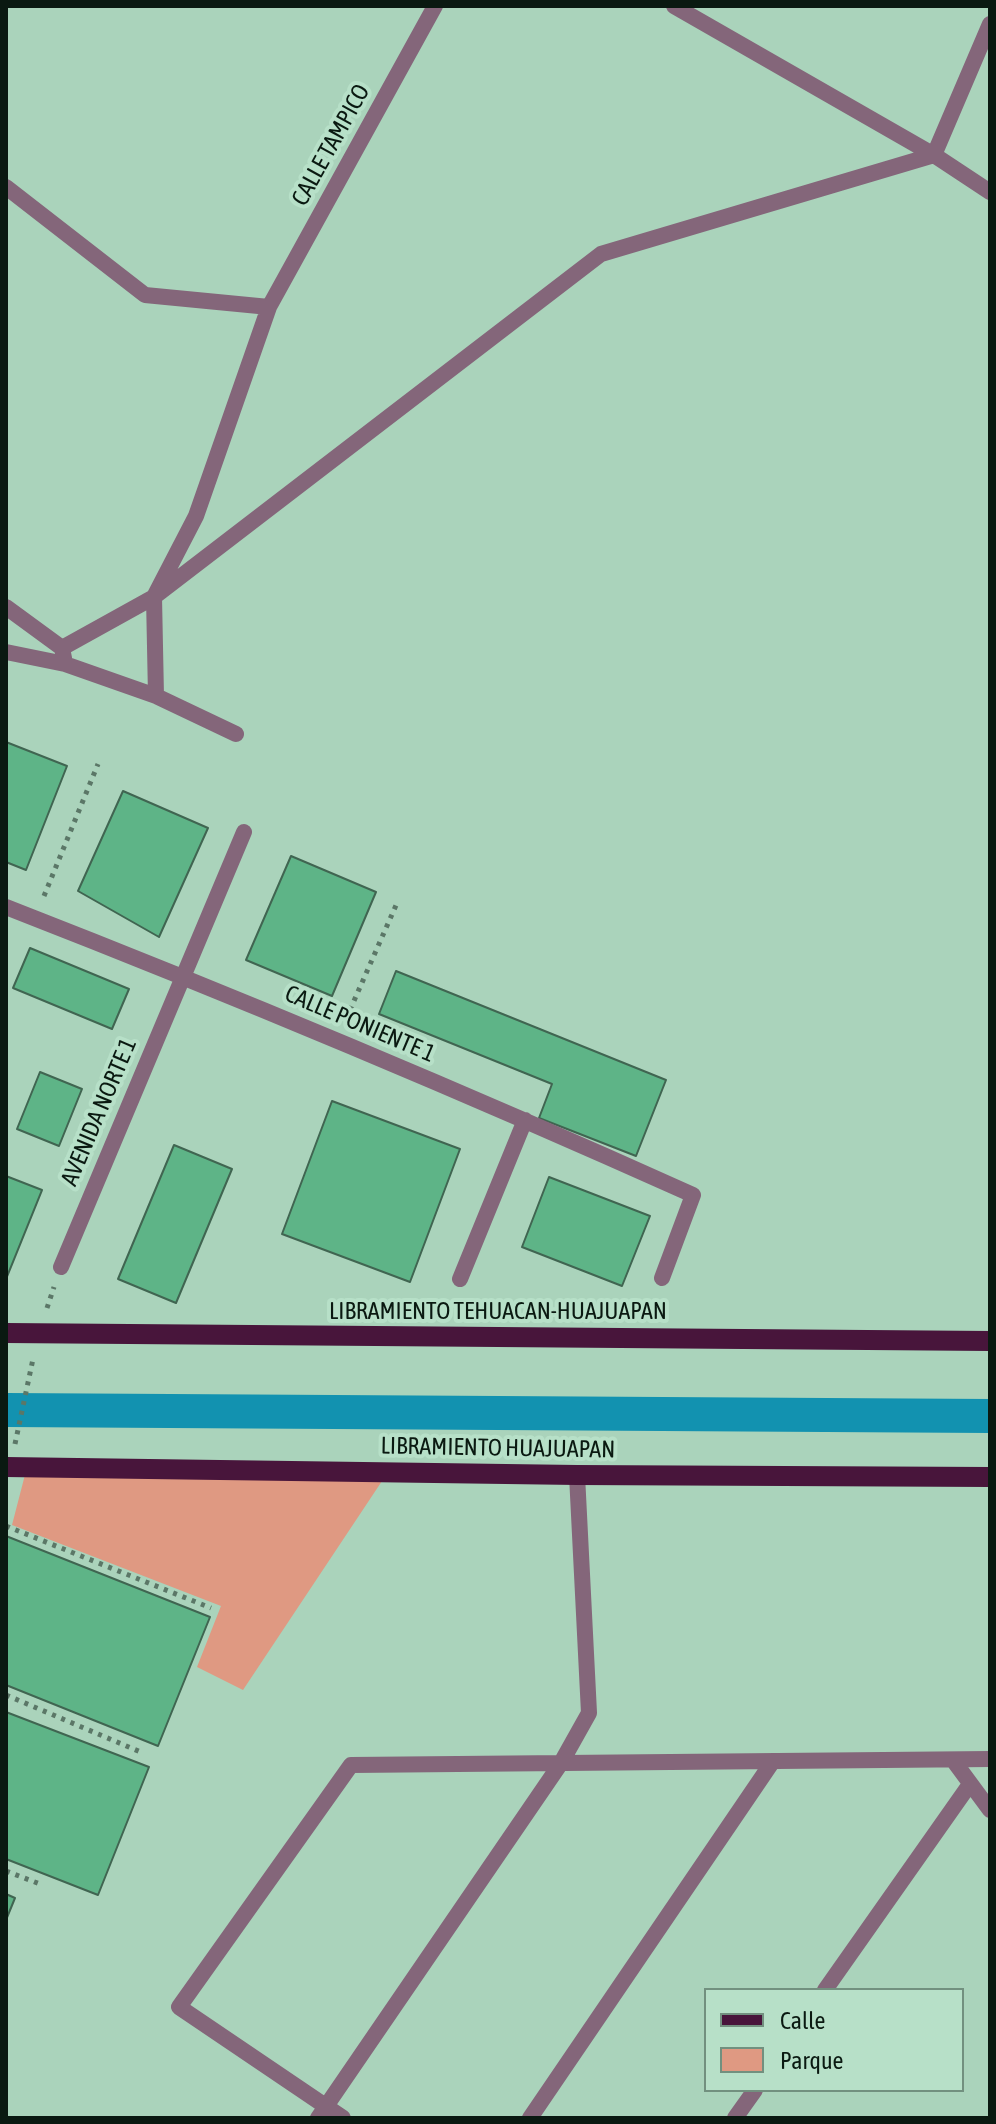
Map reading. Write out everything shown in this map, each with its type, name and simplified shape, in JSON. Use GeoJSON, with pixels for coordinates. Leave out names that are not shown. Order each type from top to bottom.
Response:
{"type":"FeatureCollection","features":[{"type":"Feature","properties":{"kind":"main road","name":"LIBRAMIENTO TEHUACAN-HUAJUAPAN"},"geometry":{"type":"LineString","coordinates":[[6,1333],[990,1341]]}},
{"type":"Feature","properties":{"kind":"main road","name":"LIBRAMIENTO HUAJUAPAN"},"geometry":{"type":"LineString","coordinates":[[7,1467],[990,1477]]}},
{"type":"Feature","properties":{"kind":"street","name":"CALLE TAMPICO"},"geometry":{"type":"LineString","coordinates":[[154,597],[196,516],[269,307],[435,6]]}},
{"type":"Feature","properties":{"kind":"street"},"geometry":{"type":"LineString","coordinates":[[674,6],[934,155],[990,192]]}},
{"type":"Feature","properties":{"kind":"street"},"geometry":{"type":"LineString","coordinates":[[934,155],[990,24]]}},
{"type":"Feature","properties":{"kind":"street"},"geometry":{"type":"LineString","coordinates":[[6,652],[64,656],[154,597],[601,254],[934,155]]}},
{"type":"Feature","properties":{"kind":"street"},"geometry":{"type":"LineString","coordinates":[[6,187],[145,295],[269,307]]}},
{"type":"Feature","properties":{"kind":"street"},"geometry":{"type":"LineString","coordinates":[[154,597],[156,696]]}},
{"type":"Feature","properties":{"kind":"street"},"geometry":{"type":"LineString","coordinates":[[6,607],[64,656],[236,734]]}},
{"type":"Feature","properties":{"kind":"street","name":"AVENIDA NORTE 1"},"geometry":{"type":"LineString","coordinates":[[61,1267],[244,832]]}},
{"type":"Feature","properties":{"kind":"street","name":"CALLE PONIENTE 1"},"geometry":{"type":"LineString","coordinates":[[6,907],[182,975],[525,1120],[693,1195],[662,1278]]}},
{"type":"Feature","properties":{"kind":"street"},"geometry":{"type":"LineString","coordinates":[[460,1279],[525,1120]]}},
{"type":"Feature","properties":{"kind":"street"},"geometry":{"type":"LineString","coordinates":[[322,2112],[561,1763],[589,1713],[577,1475]]}},
{"type":"Feature","properties":{"kind":"street"},"geometry":{"type":"LineString","coordinates":[[343,2118],[322,2112],[179,2007],[351,1765],[990,1759]]}},
{"type":"Feature","properties":{"kind":"street"},"geometry":{"type":"LineString","coordinates":[[953,1760],[990,1810]]}},
{"type":"Feature","properties":{"kind":"street"},"geometry":{"type":"LineString","coordinates":[[530,2118],[773,1761]]}},
{"type":"Feature","properties":{"kind":"street"},"geometry":{"type":"LineString","coordinates":[[826,1988],[970,1784]]}},
{"type":"Feature","properties":{"kind":"street"},"geometry":{"type":"LineString","coordinates":[[735,2118],[754,2092]]}},
{"type":"Feature","properties":{"kind":"path"},"geometry":{"type":"LineString","coordinates":[[36,918],[98,764]]}},
{"type":"Feature","properties":{"kind":"path"},"geometry":{"type":"LineString","coordinates":[[337,1040],[397,903]]}},
{"type":"Feature","properties":{"kind":"path"},"geometry":{"type":"LineString","coordinates":[[7,1467],[39,1333],[61,1267]]}},
{"type":"Feature","properties":{"kind":"path"},"geometry":{"type":"LineString","coordinates":[[6,1526],[211,1608]]}},
{"type":"Feature","properties":{"kind":"path"},"geometry":{"type":"LineString","coordinates":[[6,1695],[143,1753]]}},
{"type":"Feature","properties":{"kind":"path"},"geometry":{"type":"LineString","coordinates":[[6,1871],[40,1884]]}},
{"type":"Feature","properties":{"kind":"green space"},"geometry":{"type":"Polygon","coordinates":[[[27,1467],[388,1472],[243,1690],[197,1667],[221,1606],[12,1525],[27,1467]]]}},
{"type":"Feature","properties":{"kind":"building"},"geometry":{"type":"Polygon","coordinates":[[[6,742],[67,766],[26,870],[6,862],[6,742]]]}},
{"type":"Feature","properties":{"kind":"building"},"geometry":{"type":"Polygon","coordinates":[[[123,791],[208,828],[159,937],[78,891],[123,791]]]}},
{"type":"Feature","properties":{"kind":"building"},"geometry":{"type":"Polygon","coordinates":[[[291,856],[376,892],[332,996],[246,960],[291,856]]]}},
{"type":"Feature","properties":{"kind":"building"},"geometry":{"type":"Polygon","coordinates":[[[30,948],[129,989],[112,1029],[13,988],[30,948]]]}},
{"type":"Feature","properties":{"kind":"building"},"geometry":{"type":"Polygon","coordinates":[[[396,971],[666,1080],[636,1156],[539,1118],[552,1084],[379,1014],[396,971]]]}},
{"type":"Feature","properties":{"kind":"building"},"geometry":{"type":"Polygon","coordinates":[[[40,1072],[82,1089],[59,1146],[17,1129],[40,1072]]]}},
{"type":"Feature","properties":{"kind":"building"},"geometry":{"type":"Polygon","coordinates":[[[332,1101],[460,1149],[410,1282],[282,1234],[332,1101]]]}},
{"type":"Feature","properties":{"kind":"building"},"geometry":{"type":"Polygon","coordinates":[[[174,1145],[232,1169],[176,1303],[118,1279],[174,1145]]]}},
{"type":"Feature","properties":{"kind":"building"},"geometry":{"type":"Polygon","coordinates":[[[6,1176],[42,1190],[6,1279],[6,1176]]]}},
{"type":"Feature","properties":{"kind":"building"},"geometry":{"type":"Polygon","coordinates":[[[549,1177],[650,1216],[622,1286],[522,1247],[549,1177]]]}},
{"type":"Feature","properties":{"kind":"building"},"geometry":{"type":"Polygon","coordinates":[[[6,1536],[210,1617],[158,1746],[6,1685],[6,1536]]]}},
{"type":"Feature","properties":{"kind":"building"},"geometry":{"type":"Polygon","coordinates":[[[6,1712],[149,1767],[98,1895],[6,1859],[6,1712]]]}},
{"type":"Feature","properties":{"kind":"building"},"geometry":{"type":"Polygon","coordinates":[[[6,1894],[15,1898],[6,1920],[6,1894]]]}},
{"type":"Feature","properties":{"kind":"waterway"},"geometry":{"type":"LineString","coordinates":[[6,1410],[990,1416]]}}]}
